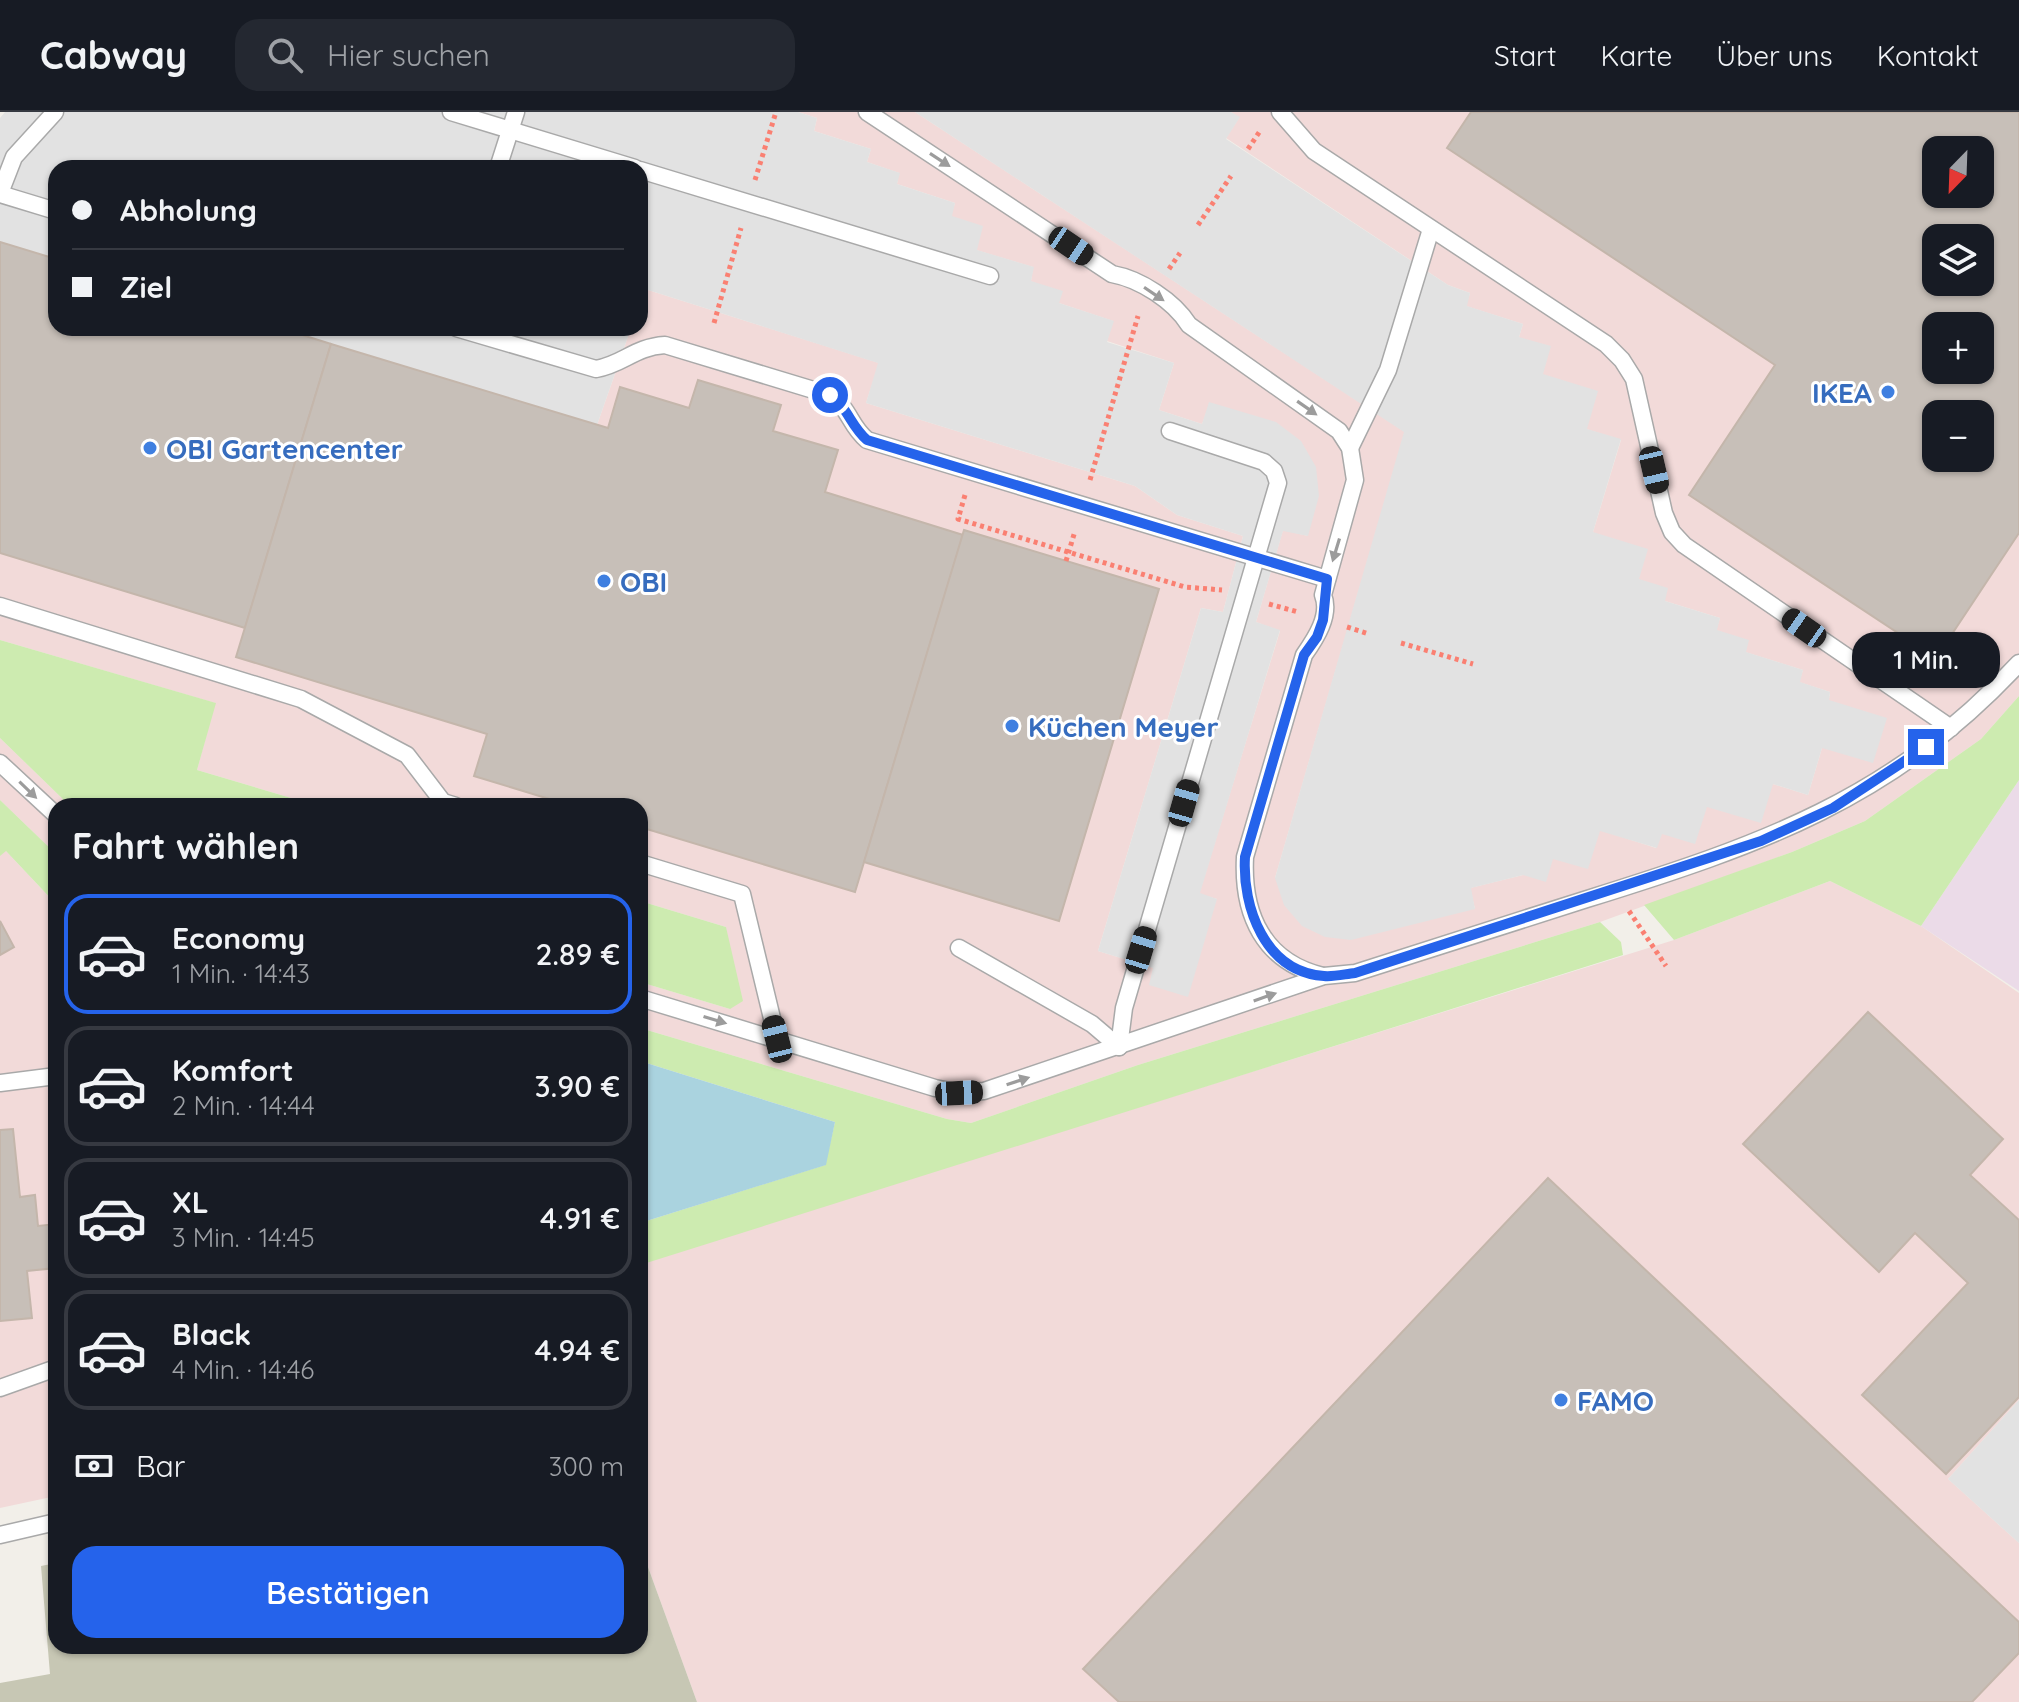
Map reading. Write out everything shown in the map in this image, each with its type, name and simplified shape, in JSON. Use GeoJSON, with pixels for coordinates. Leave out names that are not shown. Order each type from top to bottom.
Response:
{"type":"FeatureCollection","features":[{"type":"Feature","properties":{"kind":"lane"},"geometry":{"type":"LineString","coordinates":[[48,209],[0,194],[14,157],[55,112]]}},
{"type":"Feature","properties":{"kind":"lane"},"geometry":{"type":"LineString","coordinates":[[451,112],[608,160]]}},
{"type":"Feature","properties":{"kind":"lane"},"geometry":{"type":"LineString","coordinates":[[501,160],[516,112]]}},
{"type":"Feature","properties":{"kind":"lane"},"geometry":{"type":"LineString","coordinates":[[867,112],[1112,274],[1129,277],[1180,311],[1189,325],[1339,431],[1350,448],[1355,480],[1327,579],[1323,620],[1317,637],[1304,655],[1245,857],[1244,873],[1253,920],[1266,941],[1281,960],[1297,970],[1324,976]]}},
{"type":"Feature","properties":{"kind":"lane"},"geometry":{"type":"LineString","coordinates":[[1280,112],[1314,151],[1576,322],[1622,360],[1641,401],[1664,513],[1672,532],[1684,545],[1951,728]]}},
{"type":"Feature","properties":{"kind":"lane"},"geometry":{"type":"LineString","coordinates":[[648,172],[990,276]]}},
{"type":"Feature","properties":{"kind":"lane"},"geometry":{"type":"LineString","coordinates":[[1350,448],[1388,370],[1431,229]]}},
{"type":"Feature","properties":{"kind":"lane"},"geometry":{"type":"LineString","coordinates":[[483,336],[596,369],[611,366],[644,346],[665,345],[830,395],[846,406],[857,431],[867,440],[1327,579]]}},
{"type":"Feature","properties":{"kind":"lane"},"geometry":{"type":"LineString","coordinates":[[1119,1047],[1124,1008],[1276,497],[1274,471],[1252,456],[1170,431]]}},
{"type":"Feature","properties":{"kind":"lane"},"geometry":{"type":"LineString","coordinates":[[0,606],[301,699],[407,755],[440,798]]}},
{"type":"Feature","properties":{"kind":"lane"},"geometry":{"type":"LineString","coordinates":[[648,1000],[959,1093],[984,1091],[1324,976],[1355,973],[1719,857],[1802,824],[1902,766],[1951,728],[2019,663]]}},
{"type":"Feature","properties":{"kind":"lane"},"geometry":{"type":"LineString","coordinates":[[0,763],[48,808]]}},
{"type":"Feature","properties":{"kind":"lane"},"geometry":{"type":"LineString","coordinates":[[648,865],[742,894],[777,1039]]}},
{"type":"Feature","properties":{"kind":"lane"},"geometry":{"type":"LineString","coordinates":[[959,948],[1092,1024],[1119,1047]]}},
{"type":"Feature","properties":{"kind":"lane"},"geometry":{"type":"LineString","coordinates":[[0,1083],[48,1077]]}},
{"type":"Feature","properties":{"kind":"lane"},"geometry":{"type":"LineString","coordinates":[[0,1388],[48,1371]]}},
{"type":"Feature","properties":{"kind":"lane"},"geometry":{"type":"LineString","coordinates":[[0,1535],[48,1524]]}},
{"type":"Feature","properties":{"kind":"path"},"geometry":{"type":"LineString","coordinates":[[753,187],[776,112]]}},
{"type":"Feature","properties":{"kind":"path"},"geometry":{"type":"LineString","coordinates":[[1248,149],[1266,124]]}},
{"type":"Feature","properties":{"kind":"path"},"geometry":{"type":"LineString","coordinates":[[1198,225],[1231,176]]}},
{"type":"Feature","properties":{"kind":"path"},"geometry":{"type":"LineString","coordinates":[[714,323],[744,219]]}},
{"type":"Feature","properties":{"kind":"path"},"geometry":{"type":"LineString","coordinates":[[1088,488],[1138,316]]}},
{"type":"Feature","properties":{"kind":"path"},"geometry":{"type":"LineString","coordinates":[[972,472],[958,519],[1185,587],[1198,585],[1230,593]]}},
{"type":"Feature","properties":{"kind":"path"},"geometry":{"type":"LineString","coordinates":[[1066,561],[1078,523]]}},
{"type":"Feature","properties":{"kind":"path"},"geometry":{"type":"LineString","coordinates":[[1262,602],[1299,612]]}},
{"type":"Feature","properties":{"kind":"path"},"geometry":{"type":"LineString","coordinates":[[1401,643],[1473,664]]}},
{"type":"Feature","properties":{"kind":"path"},"geometry":{"type":"LineString","coordinates":[[1614,890],[1666,966]]}},
{"type":"Feature","properties":{"kind":"shaded area"},"geometry":{"type":"Polygon","coordinates":[[[5,112],[798,112],[817,118],[814,131],[871,149],[867,162],[900,173],[897,184],[955,203],[952,216],[983,226],[977,250],[1034,267],[1031,281],[1063,291],[1059,303],[1114,321],[1107,342],[1174,363],[1159,410],[1202,424],[1209,402],[1276,422],[1301,441],[1316,467],[1319,496],[1308,536],[1283,531],[1256,622],[1280,630],[1200,893],[1217,899],[1188,997],[1149,985],[1153,968],[1098,951],[1201,608],[1223,612],[1243,536],[1177,515],[1135,486],[866,403],[878,363],[648,290],[648,160],[48,160],[48,257],[0,242],[0,118],[5,112]]]}},
{"type":"Feature","properties":{"kind":"shaded area"},"geometry":{"type":"Polygon","coordinates":[[[798,112],[915,112],[1405,432],[1275,878],[1475,909],[1470,888],[1523,875],[1600,830],[1656,848],[1661,834],[1706,807],[1773,784],[1808,795],[1822,748],[1830,692],[1799,682],[1803,670],[1745,652],[1716,630],[1720,618],[1665,601],[1639,579],[1593,532],[1621,440],[1586,429],[1542,374],[1519,337],[1523,324],[1466,306],[1470,293],[1448,285],[1226,138],[1239,118],[1231,112],[2019,112],[2019,696],[1981,739],[1865,821],[1792,852],[1600,922],[1138,1065],[971,1123],[947,1119],[648,1030],[648,984],[730,1009],[726,927],[648,903],[648,798],[291,798],[197,770],[215,703],[0,640],[0,242],[48,257],[48,336],[306,336],[597,425],[628,336],[648,336],[648,290],[879,363],[866,403],[1135,486],[1177,515],[1243,536],[1223,612],[1201,608],[1098,951],[1154,968],[1217,899],[1199,894],[1280,631],[1256,622],[1283,530],[1308,536],[1210,403],[1202,424],[1159,410],[1174,363],[1107,341],[1113,321],[1059,303],[1031,281],[1033,267],[976,250],[951,216],[955,203],[897,184],[899,173],[867,162],[871,149],[814,131],[817,118],[798,112]]]}},
{"type":"Feature","properties":{"kind":"shaded area"},"geometry":{"type":"Polygon","coordinates":[[[915,112],[1231,112],[1240,117],[1226,139],[1448,285],[1470,293],[1467,306],[1523,324],[1519,337],[1551,346],[1543,374],[1598,391],[1587,429],[1621,439],[1593,532],[1648,549],[1639,579],[1668,588],[1665,601],[1720,618],[1717,630],[1749,640],[1746,652],[1803,670],[1800,682],[1830,692],[1829,700],[1887,718],[1873,763],[1822,748],[1808,795],[1773,784],[1761,823],[1707,807],[1695,844],[1662,834],[1657,848],[1600,831],[1588,869],[1553,859],[1546,882],[1523,875],[1471,888],[1475,909],[1351,940],[1325,937],[1302,926],[1284,905],[1275,878],[1404,432],[915,112]]]}},
{"type":"Feature","properties":{"kind":"shaded area"},"geometry":{"type":"Polygon","coordinates":[[[306,336],[628,336],[597,425],[306,336]]]}},
{"type":"Feature","properties":{"kind":"shaded area"},"geometry":{"type":"Polygon","coordinates":[[[0,738],[62,798],[48,798],[48,846],[0,800],[0,738]]]}},
{"type":"Feature","properties":{"kind":"shaded area"},"geometry":{"type":"Polygon","coordinates":[[[2019,780],[2019,991],[1921,926],[2019,780]]]}},
{"type":"Feature","properties":{"kind":"shaded area"},"geometry":{"type":"Polygon","coordinates":[[[5,850],[48,896],[48,1498],[0,1508],[0,856],[5,850]]]}},
{"type":"Feature","properties":{"kind":"shaded area"},"geometry":{"type":"Polygon","coordinates":[[[1830,881],[1921,926],[2019,993],[2019,1400],[1948,1479],[2019,1543],[2019,1702],[697,1702],[648,1567],[648,1261],[1674,940],[1830,881]]]}},
{"type":"Feature","properties":{"kind":"shaded area"},"geometry":{"type":"Polygon","coordinates":[[[2019,1400],[2019,1543],[1948,1479],[2019,1400]]]}},
{"type":"Feature","properties":{"kind":"shaded area"},"geometry":{"type":"Polygon","coordinates":[[[48,1565],[48,1650],[41,1566],[48,1565]]]}},
{"type":"Feature","properties":{"kind":"shaded area"},"geometry":{"type":"Polygon","coordinates":[[[648,1567],[697,1702],[0,1702],[0,1683],[50,1674],[48,1654],[648,1654],[648,1567]]]}},
{"type":"Feature","properties":{"kind":"green space"},"geometry":{"type":"Polygon","coordinates":[[[0,640],[216,703],[197,770],[291,798],[62,798],[0,738],[0,640]]]}},
{"type":"Feature","properties":{"kind":"green space"},"geometry":{"type":"Polygon","coordinates":[[[2019,696],[2019,780],[1921,926],[1830,881],[1674,940],[1644,905],[1792,852],[1865,821],[1981,739],[2019,696]]]}},
{"type":"Feature","properties":{"kind":"green space"},"geometry":{"type":"Polygon","coordinates":[[[0,800],[48,846],[48,896],[6,851],[0,856],[0,800]]]}},
{"type":"Feature","properties":{"kind":"green space"},"geometry":{"type":"Polygon","coordinates":[[[648,903],[726,927],[743,1001],[730,1009],[648,984],[648,903]]]}},
{"type":"Feature","properties":{"kind":"green space"},"geometry":{"type":"Polygon","coordinates":[[[1600,922],[1621,942],[1623,955],[648,1262],[648,1220],[825,1165],[835,1122],[648,1064],[648,1030],[947,1119],[971,1123],[1138,1065],[1600,922]]]}},
{"type":"Feature","properties":{"kind":"water"},"geometry":{"type":"Polygon","coordinates":[[[648,1064],[835,1122],[826,1165],[648,1221],[648,1064]]]}},
{"type":"Feature","properties":{"kind":"building","name":"IKEA"},"geometry":{"type":"Polygon","coordinates":[[[1471,112],[2019,112],[2019,533],[1936,658],[1689,495],[1775,365],[1447,148],[1471,112]]]}},
{"type":"Feature","properties":{"kind":"building","name":"OBI Gartencenter"},"geometry":{"type":"Polygon","coordinates":[[[0,242],[48,257],[48,336],[306,336],[331,344],[245,628],[0,553],[0,242]]]}},
{"type":"Feature","properties":{"kind":"building","name":"OBI"},"geometry":{"type":"Polygon","coordinates":[[[331,344],[608,428],[620,387],[689,408],[698,380],[781,405],[773,431],[838,450],[825,492],[963,535],[855,892],[648,829],[648,798],[546,798],[474,776],[487,734],[236,657],[331,344]]]}},
{"type":"Feature","properties":{"kind":"building","name":"Küchen Meyer"},"geometry":{"type":"Polygon","coordinates":[[[964,530],[1159,589],[1059,921],[864,862],[964,530]]]}},
{"type":"Feature","properties":{"kind":"building"},"geometry":{"type":"Polygon","coordinates":[[[0,921],[14,947],[0,955],[0,921]]]}},
{"type":"Feature","properties":{"kind":"building"},"geometry":{"type":"Polygon","coordinates":[[[1868,1012],[2003,1139],[1970,1175],[2019,1220],[2019,1397],[1946,1474],[1862,1395],[1968,1283],[1915,1233],[1879,1272],[1743,1144],[1868,1012]]]}},
{"type":"Feature","properties":{"kind":"building"},"geometry":{"type":"Polygon","coordinates":[[[13,1129],[20,1197],[35,1195],[38,1226],[48,1225],[48,1269],[27,1271],[32,1318],[0,1321],[0,1130],[13,1129]]]}},
{"type":"Feature","properties":{"kind":"building","name":"FAMO"},"geometry":{"type":"Polygon","coordinates":[[[1548,1178],[2019,1622],[2019,1653],[1972,1702],[1119,1702],[1083,1669],[1548,1178]]]}},
{"type":"Feature","properties":{"kind":"place","name":"IKEA"},"geometry":{"type":"Point","coordinates":[1888,392]}},
{"type":"Feature","properties":{"kind":"place","name":"OBI Gartencenter"},"geometry":{"type":"Point","coordinates":[150,448]}},
{"type":"Feature","properties":{"kind":"place","name":"OBI"},"geometry":{"type":"Point","coordinates":[604,581]}},
{"type":"Feature","properties":{"kind":"place","name":"Küchen Meyer"},"geometry":{"type":"Point","coordinates":[1012,726]}},
{"type":"Feature","properties":{"kind":"place","name":"FAMO"},"geometry":{"type":"Point","coordinates":[1561,1400]}},
{"type":"Feature","properties":{"kind":"route"},"geometry":{"type":"LineString","coordinates":[[830,395],[846,406],[857,431],[867,440],[1327,579],[1323,595],[1327,604],[1323,620],[1317,637],[1304,655],[1245,857],[1245,891],[1253,920],[1281,960],[1297,970],[1324,976],[1355,973],[1719,857],[1802,824],[1833,808],[1902,766],[1926,747]]}}]}
